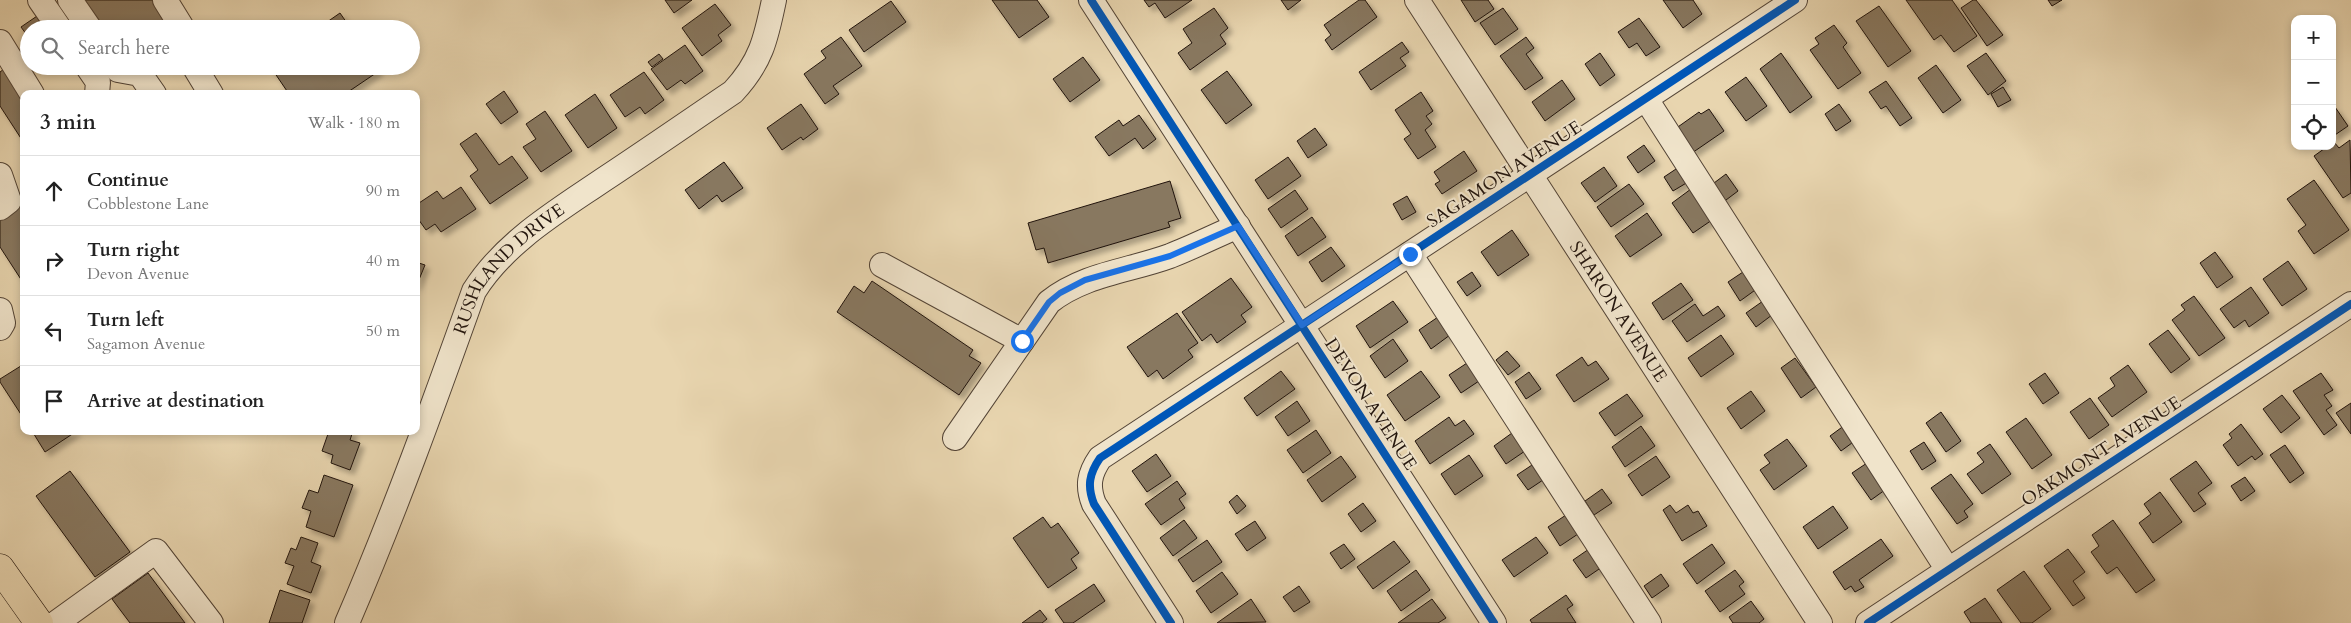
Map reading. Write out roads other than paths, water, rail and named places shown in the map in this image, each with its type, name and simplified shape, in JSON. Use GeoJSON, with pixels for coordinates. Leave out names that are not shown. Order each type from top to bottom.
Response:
{"type":"FeatureCollection","features":[{"type":"Feature","properties":{"kind":"main road"},"geometry":{"type":"LineString","coordinates":[[0,568],[39,623]]}},
{"type":"Feature","properties":{"kind":"street"},"geometry":{"type":"LineString","coordinates":[[40,0],[54,20]]}},
{"type":"Feature","properties":{"kind":"street"},"geometry":{"type":"LineString","coordinates":[[70,0],[84,20]]}},
{"type":"Feature","properties":{"kind":"street"},"geometry":{"type":"LineString","coordinates":[[165,0],[177,20]]}},
{"type":"Feature","properties":{"kind":"street","name":"RUSHLAND DRIVE"},"geometry":{"type":"LineString","coordinates":[[347,623],[380,548],[414,460],[474,292],[487,270],[512,245],[550,216],[733,92],[749,75],[759,57],[774,0]]}},
{"type":"Feature","properties":{"kind":"street","name":"DEVON AVENUE"},"geometry":{"type":"LineString","coordinates":[[1091,0],[1494,623]]}},
{"type":"Feature","properties":{"kind":"street","name":"SHARON AVENUE"},"geometry":{"type":"LineString","coordinates":[[1417,0],[1820,623]]}},
{"type":"Feature","properties":{"kind":"street","name":"SAGAMON AVENUE"},"geometry":{"type":"LineString","coordinates":[[1171,623],[1094,504],[1090,493],[1089,481],[1092,470],[1100,458],[1795,0]]}},
{"type":"Feature","properties":{"kind":"street"},"geometry":{"type":"LineString","coordinates":[[0,42],[20,74]]}},
{"type":"Feature","properties":{"kind":"street"},"geometry":{"type":"LineString","coordinates":[[20,75],[30,90]]}},
{"type":"Feature","properties":{"kind":"street"},"geometry":{"type":"LineString","coordinates":[[93,75],[98,82],[97,90]]}},
{"type":"Feature","properties":{"kind":"street"},"geometry":{"type":"LineString","coordinates":[[141,75],[151,90]]}},
{"type":"Feature","properties":{"kind":"street"},"geometry":{"type":"LineString","coordinates":[[199,75],[209,90]]}},
{"type":"Feature","properties":{"kind":"street"},"geometry":{"type":"LineString","coordinates":[[1646,99],[1948,570]]}},
{"type":"Feature","properties":{"kind":"street"},"geometry":{"type":"LineString","coordinates":[[0,174],[9,201],[0,208]]}},
{"type":"Feature","properties":{"kind":"street"},"geometry":{"type":"LineString","coordinates":[[955,438],[1049,302],[1068,288],[1085,280],[1170,256],[1238,226]]}},
{"type":"Feature","properties":{"kind":"street"},"geometry":{"type":"LineString","coordinates":[[1410,254],[1649,623]]}},
{"type":"Feature","properties":{"kind":"street"},"geometry":{"type":"LineString","coordinates":[[882,266],[1022,341]]}},
{"type":"Feature","properties":{"kind":"street","name":"OAKMONT AVENUE"},"geometry":{"type":"LineString","coordinates":[[1868,623],[2351,304]]}},
{"type":"Feature","properties":{"kind":"street"},"geometry":{"type":"LineString","coordinates":[[0,310],[3,324],[0,328]]}},
{"type":"Feature","properties":{"kind":"street"},"geometry":{"type":"LineString","coordinates":[[56,623],[156,551],[211,623]]}}]}
